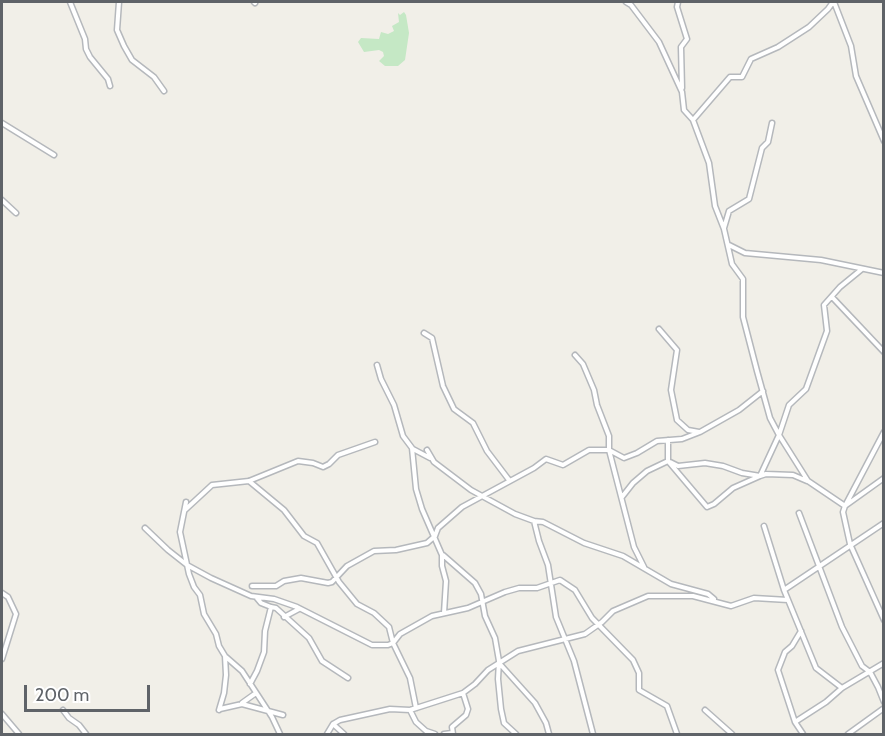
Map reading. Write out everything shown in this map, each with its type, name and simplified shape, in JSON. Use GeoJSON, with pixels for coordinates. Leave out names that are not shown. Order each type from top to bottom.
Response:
{"type":"FeatureCollection","features":[{"type":"Feature","properties":{"kind":"street"},"geometry":{"type":"LineString","coordinates":[[70,2],[90,57],[108,79],[110,86]]}},
{"type":"Feature","properties":{"kind":"street"},"geometry":{"type":"LineString","coordinates":[[119,2],[117,30],[124,46],[132,60],[154,77],[164,91]]}},
{"type":"Feature","properties":{"kind":"street"},"geometry":{"type":"LineString","coordinates":[[626,2],[631,5],[659,42],[682,92]]}},
{"type":"Feature","properties":{"kind":"street"},"geometry":{"type":"LineString","coordinates":[[678,2],[677,7],[687,39],[681,47],[684,110],[693,120],[709,163],[715,206],[724,229],[732,264],[743,279],[743,317],[770,418],[808,481]]}},
{"type":"Feature","properties":{"kind":"street"},"geometry":{"type":"LineString","coordinates":[[693,120],[730,77],[742,77],[751,59],[778,47],[809,27],[833,2]]}},
{"type":"Feature","properties":{"kind":"street"},"geometry":{"type":"LineString","coordinates":[[833,2],[851,46],[856,76],[884,141]]}},
{"type":"Feature","properties":{"kind":"street"},"geometry":{"type":"LineString","coordinates":[[2,123],[54,155]]}},
{"type":"Feature","properties":{"kind":"street"},"geometry":{"type":"LineString","coordinates":[[724,229],[729,211],[749,199],[762,148],[768,142],[772,123]]}},
{"type":"Feature","properties":{"kind":"street"},"geometry":{"type":"LineString","coordinates":[[2,200],[16,213]]}},
{"type":"Feature","properties":{"kind":"street"},"geometry":{"type":"LineString","coordinates":[[728,245],[745,253],[821,260],[884,273]]}},
{"type":"Feature","properties":{"kind":"street"},"geometry":{"type":"LineString","coordinates":[[760,476],[779,435],[789,405],[806,389],[828,331],[824,305],[862,269]]}},
{"type":"Feature","properties":{"kind":"street"},"geometry":{"type":"LineString","coordinates":[[831,297],[884,352]]}},
{"type":"Feature","properties":{"kind":"street"},"geometry":{"type":"LineString","coordinates":[[658,329],[677,350],[671,390],[677,420],[688,430],[700,432]]}},
{"type":"Feature","properties":{"kind":"street"},"geometry":{"type":"LineString","coordinates":[[424,333],[432,338],[443,386],[454,409],[473,423],[487,452],[509,480]]}},
{"type":"Feature","properties":{"kind":"street"},"geometry":{"type":"LineString","coordinates":[[575,356],[583,364],[594,390],[609,436],[609,450],[634,547],[644,567]]}},
{"type":"Feature","properties":{"kind":"street"},"geometry":{"type":"LineString","coordinates":[[377,365],[394,405],[403,436],[412,448],[430,458],[482,496],[514,514],[543,522],[569,537],[622,556],[644,567],[657,578],[708,594],[715,600]]}},
{"type":"Feature","properties":{"kind":"street"},"geometry":{"type":"LineString","coordinates":[[252,586],[276,586],[284,581],[301,578],[328,583],[337,579],[347,566],[374,551],[428,543],[435,536],[438,528],[453,514],[546,459],[563,465],[589,450],[609,450],[624,458],[657,441],[682,439],[700,432],[739,410],[763,391]]}},
{"type":"Feature","properties":{"kind":"street"},"geometry":{"type":"LineString","coordinates":[[883,617],[850,544],[843,512],[884,432]]}},
{"type":"Feature","properties":{"kind":"street"},"geometry":{"type":"LineString","coordinates":[[669,440],[668,461],[707,507],[733,488],[766,474],[792,475],[808,481],[845,506]]}},
{"type":"Feature","properties":{"kind":"street"},"geometry":{"type":"LineString","coordinates":[[185,511],[213,485],[249,481],[298,461],[313,462],[323,467],[338,455],[375,442]]}},
{"type":"Feature","properties":{"kind":"street"},"geometry":{"type":"LineString","coordinates":[[412,448],[416,489],[442,555],[446,580],[444,614]]}},
{"type":"Feature","properties":{"kind":"street"},"geometry":{"type":"LineString","coordinates":[[427,450],[430,458]]}},
{"type":"Feature","properties":{"kind":"street"},"geometry":{"type":"LineString","coordinates":[[668,461],[678,466],[705,463],[760,476]]}},
{"type":"Feature","properties":{"kind":"street"},"geometry":{"type":"LineString","coordinates":[[621,497],[647,471],[668,461]]}},
{"type":"Feature","properties":{"kind":"street"},"geometry":{"type":"LineString","coordinates":[[845,506],[884,478]]}},
{"type":"Feature","properties":{"kind":"street"},"geometry":{"type":"LineString","coordinates":[[249,481],[284,510],[304,536],[316,543],[337,579],[357,604],[374,613],[389,627],[393,644],[410,678],[416,708]]}},
{"type":"Feature","properties":{"kind":"street"},"geometry":{"type":"LineString","coordinates":[[186,502],[180,532],[187,565],[194,587],[200,595],[204,614],[225,656],[242,671],[280,735]]}},
{"type":"Feature","properties":{"kind":"street"},"geometry":{"type":"LineString","coordinates":[[799,513],[850,644],[862,666],[870,672],[884,702]]}},
{"type":"Feature","properties":{"kind":"street"},"geometry":{"type":"LineString","coordinates":[[534,520],[538,541],[548,565],[552,600],[559,626],[566,639],[581,685],[593,735]]}},
{"type":"Feature","properties":{"kind":"street"},"geometry":{"type":"LineString","coordinates":[[784,591],[884,523]]}},
{"type":"Feature","properties":{"kind":"street"},"geometry":{"type":"LineString","coordinates":[[764,526],[784,591],[816,668],[842,688]]}},
{"type":"Feature","properties":{"kind":"street"},"geometry":{"type":"LineString","coordinates":[[145,528],[187,565],[211,578],[256,597],[274,599],[301,608],[372,645],[393,644]]}},
{"type":"Feature","properties":{"kind":"street"},"geometry":{"type":"LineString","coordinates":[[442,555],[475,583],[483,601],[485,616],[496,643],[500,663],[498,679],[504,723],[516,735]]}},
{"type":"Feature","properties":{"kind":"street"},"geometry":{"type":"LineString","coordinates":[[393,644],[397,636],[427,618],[468,608],[504,592],[519,588],[537,588],[560,580],[575,590],[592,618],[633,660],[639,673],[639,690],[667,706],[677,735]]}},
{"type":"Feature","properties":{"kind":"street"},"geometry":{"type":"LineString","coordinates":[[2,593],[8,597],[16,614],[2,659]]}},
{"type":"Feature","properties":{"kind":"street"},"geometry":{"type":"LineString","coordinates":[[327,735],[333,724],[339,720],[390,709],[410,710],[463,693],[488,670],[521,649],[585,634],[613,611],[654,595],[693,596],[731,606],[754,598],[788,600]]}},
{"type":"Feature","properties":{"kind":"street"},"geometry":{"type":"LineString","coordinates":[[256,597],[261,603],[276,608],[309,638],[322,661],[348,678]]}},
{"type":"Feature","properties":{"kind":"street"},"geometry":{"type":"LineString","coordinates":[[250,684],[264,652],[265,631],[271,607]]}},
{"type":"Feature","properties":{"kind":"street"},"geometry":{"type":"LineString","coordinates":[[284,617],[301,608]]}},
{"type":"Feature","properties":{"kind":"street"},"geometry":{"type":"LineString","coordinates":[[801,631],[792,646],[785,652],[778,670],[795,722],[803,735]]}},
{"type":"Feature","properties":{"kind":"street"},"geometry":{"type":"LineString","coordinates":[[225,656],[226,675],[219,710],[226,706],[242,704],[283,715]]}},
{"type":"Feature","properties":{"kind":"street"},"geometry":{"type":"LineString","coordinates":[[500,663],[535,703],[546,723],[549,735]]}},
{"type":"Feature","properties":{"kind":"street"},"geometry":{"type":"LineString","coordinates":[[795,722],[826,702],[842,688],[884,663]]}},
{"type":"Feature","properties":{"kind":"street"},"geometry":{"type":"LineString","coordinates":[[242,704],[256,693]]}},
{"type":"Feature","properties":{"kind":"street"},"geometry":{"type":"LineString","coordinates":[[444,735],[453,734],[451,729],[453,725],[466,715],[468,709],[463,693]]}},
{"type":"Feature","properties":{"kind":"street"},"geometry":{"type":"LineString","coordinates":[[850,734],[884,708]]}},
{"type":"Feature","properties":{"kind":"street"},"geometry":{"type":"LineString","coordinates":[[63,710],[86,735]]}},
{"type":"Feature","properties":{"kind":"street"},"geometry":{"type":"LineString","coordinates":[[410,710],[416,722],[426,733],[435,735]]}},
{"type":"Feature","properties":{"kind":"street"},"geometry":{"type":"LineString","coordinates":[[705,710],[732,735]]}},
{"type":"Feature","properties":{"kind":"street"},"geometry":{"type":"LineString","coordinates":[[2,714],[20,735]]}},
{"type":"Feature","properties":{"kind":"street"},"geometry":{"type":"LineString","coordinates":[[333,724],[344,735]]}},
{"type":"Feature","properties":{"kind":"green space"},"geometry":{"type":"Polygon","coordinates":[[[404,12],[409,33],[405,60],[398,66],[385,66],[379,61],[384,56],[383,52],[379,50],[364,52],[358,42],[361,38],[379,39],[381,32],[388,34],[394,31],[392,26],[399,22],[398,13],[400,15],[404,12]]]}}]}
